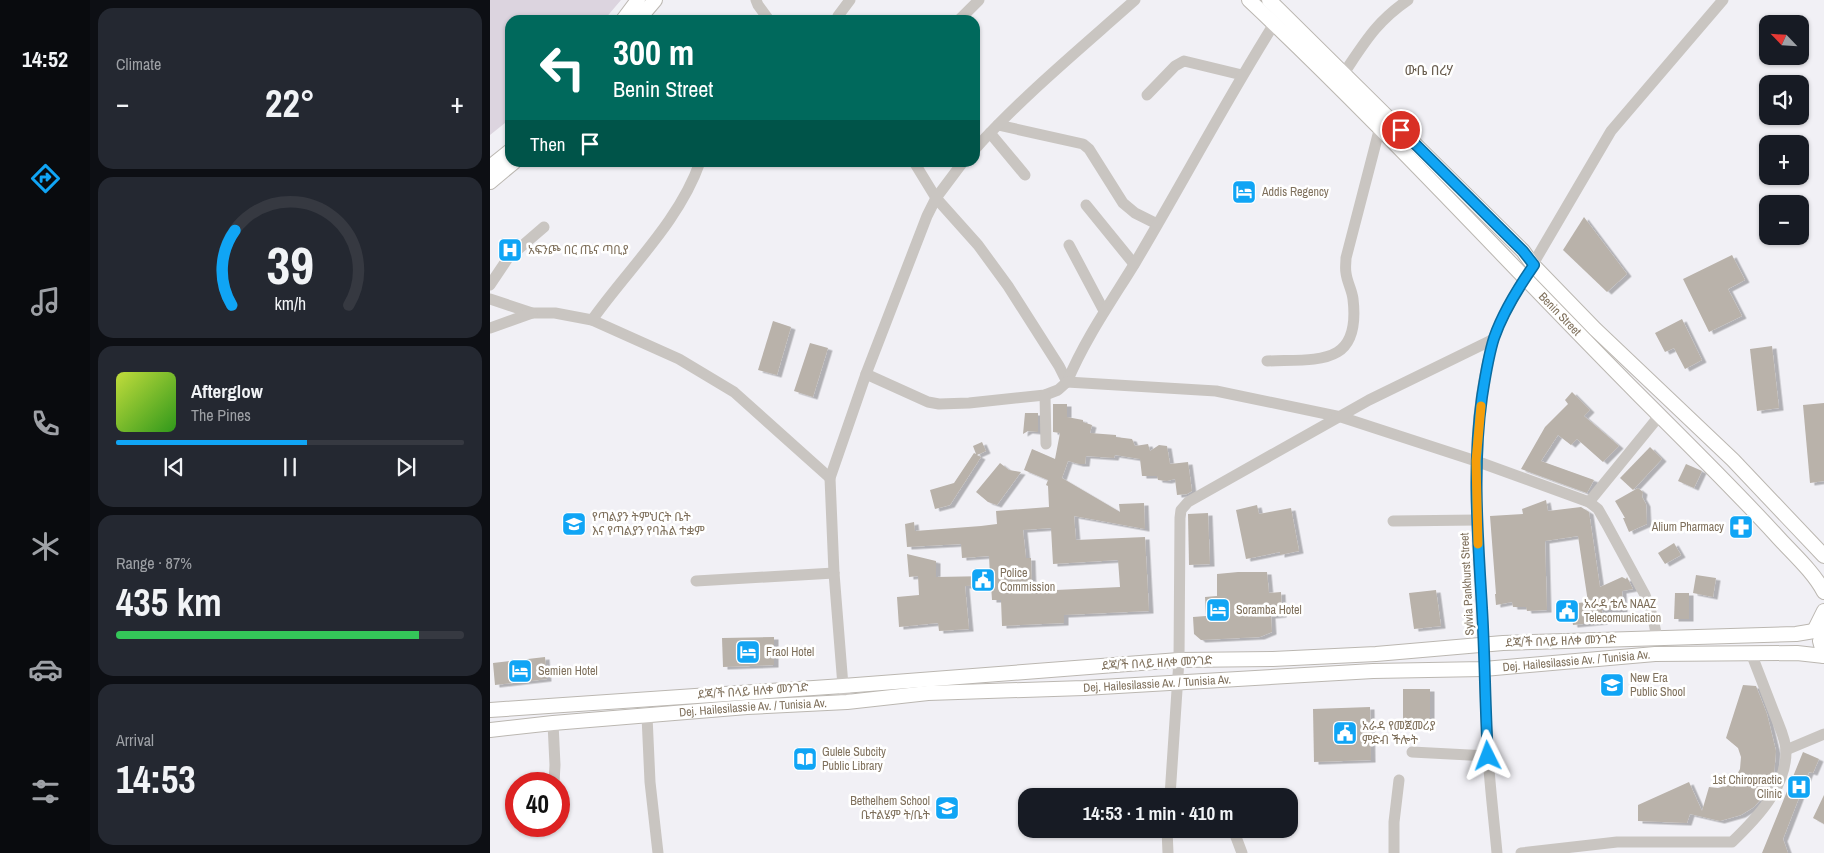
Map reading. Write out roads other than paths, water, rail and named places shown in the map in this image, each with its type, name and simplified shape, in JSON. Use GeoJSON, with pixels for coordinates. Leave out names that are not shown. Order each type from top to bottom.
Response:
{"type":"FeatureCollection","features":[{"type":"Feature","properties":{"kind":"main road"},"geometry":{"type":"LineString","coordinates":[[627,15],[638,0]]}},
{"type":"Feature","properties":{"kind":"main road"},"geometry":{"type":"LineString","coordinates":[[642,15],[655,0]]}},
{"type":"Feature","properties":{"kind":"main road","name":"Benin Street"},"geometry":{"type":"LineString","coordinates":[[1249,0],[1274,24],[1342,80]]}},
{"type":"Feature","properties":{"kind":"main road","name":"Benin Street"},"geometry":{"type":"LineString","coordinates":[[1269,0],[1525,278],[1737,493],[1801,562],[1824,592]]}},
{"type":"Feature","properties":{"kind":"main road","name":"Benin Street"},"geometry":{"type":"LineString","coordinates":[[1383,122],[1523,251],[1595,329],[1733,460],[1823,554]]}},
{"type":"Feature","properties":{"kind":"main road"},"geometry":{"type":"LineString","coordinates":[[490,167],[505,155]]}},
{"type":"Feature","properties":{"kind":"main road"},"geometry":{"type":"LineString","coordinates":[[490,182],[508,167]]}},
{"type":"Feature","properties":{"kind":"main road"},"geometry":{"type":"LineString","coordinates":[[1585,340],[1595,329]]}},
{"type":"Feature","properties":{"kind":"main road"},"geometry":{"type":"LineString","coordinates":[[1824,611],[1820,641],[1824,656]]}},
{"type":"Feature","properties":{"kind":"main road","name":"ደጃ/ች በላይ ዘለቀ መንገድ"},"geometry":{"type":"LineString","coordinates":[[490,710],[843,686],[1179,660],[1273,659],[1366,655],[1484,644],[1758,636],[1796,634],[1821,629]]}},
{"type":"Feature","properties":{"kind":"main road","name":"Dej. Hailesilassie Av. / Tunisia Av."},"geometry":{"type":"LineString","coordinates":[[490,730],[747,707],[846,702],[928,693],[1084,688],[1374,671],[1484,669],[1655,654],[1798,653],[1824,656]]}},
{"type":"Feature","properties":{"kind":"street"},"geometry":{"type":"LineString","coordinates":[[756,0],[765,15]]}},
{"type":"Feature","properties":{"kind":"street"},"geometry":{"type":"LineString","coordinates":[[839,15],[850,0]]}},
{"type":"Feature","properties":{"kind":"street"},"geometry":{"type":"LineString","coordinates":[[965,15],[979,0]]}},
{"type":"Feature","properties":{"kind":"street"},"geometry":{"type":"LineString","coordinates":[[980,144],[1135,0]]}},
{"type":"Feature","properties":{"kind":"street"},"geometry":{"type":"LineString","coordinates":[[1342,80],[1372,31],[1392,11],[1408,0]]}},
{"type":"Feature","properties":{"kind":"street","name":"Sylvia Pankhurst Street"},"geometry":{"type":"LineString","coordinates":[[1497,853],[1488,756],[1476,461],[1485,375],[1494,339],[1504,316],[1525,278],[1611,131],[1723,0]]}},
{"type":"Feature","properties":{"kind":"street"},"geometry":{"type":"LineString","coordinates":[[866,374],[928,402],[939,404],[969,403],[1045,395],[1058,390],[1067,382],[1104,311],[1134,264],[1242,75],[1274,24]]}},
{"type":"Feature","properties":{"kind":"street"},"geometry":{"type":"LineString","coordinates":[[1147,95],[1175,66],[1184,61],[1242,75]]}},
{"type":"Feature","properties":{"kind":"street"},"geometry":{"type":"LineString","coordinates":[[1267,361],[1317,359],[1332,355],[1342,350],[1352,336],[1355,316],[1353,296],[1346,273],[1346,258],[1383,122]]}},
{"type":"Feature","properties":{"kind":"street"},"geometry":{"type":"LineString","coordinates":[[994,129],[1025,175]]}},
{"type":"Feature","properties":{"kind":"street"},"geometry":{"type":"LineString","coordinates":[[994,129],[1083,144],[1089,149],[1122,203],[1135,213],[1157,224]]}},
{"type":"Feature","properties":{"kind":"street"},"geometry":{"type":"LineString","coordinates":[[592,320],[668,224],[686,196],[698,167]]}},
{"type":"Feature","properties":{"kind":"street"},"geometry":{"type":"LineString","coordinates":[[917,167],[936,198],[978,245],[1008,286],[1059,366],[1067,382]]}},
{"type":"Feature","properties":{"kind":"street"},"geometry":{"type":"LineString","coordinates":[[846,702],[834,574],[830,478],[913,248],[936,198],[959,167]]}},
{"type":"Feature","properties":{"kind":"street"},"geometry":{"type":"LineString","coordinates":[[1086,204],[1134,264]]}},
{"type":"Feature","properties":{"kind":"street"},"geometry":{"type":"LineString","coordinates":[[490,285],[508,258],[544,227]]}},
{"type":"Feature","properties":{"kind":"street"},"geometry":{"type":"LineString","coordinates":[[1069,245],[1104,311]]}},
{"type":"Feature","properties":{"kind":"street"},"geometry":{"type":"LineString","coordinates":[[490,299],[532,314]]}},
{"type":"Feature","properties":{"kind":"street"},"geometry":{"type":"LineString","coordinates":[[490,328],[532,314],[555,313],[592,320],[679,359],[734,392],[830,478]]}},
{"type":"Feature","properties":{"kind":"street"},"geometry":{"type":"LineString","coordinates":[[1170,788],[1176,682],[1179,660],[1181,510],[1188,502],[1369,400],[1494,339]]}},
{"type":"Feature","properties":{"kind":"street"},"geometry":{"type":"LineString","coordinates":[[1067,382],[1216,391],[1341,417],[1476,461],[1589,502],[1598,509],[1645,595],[1653,618],[1657,638]]}},
{"type":"Feature","properties":{"kind":"street"},"geometry":{"type":"LineString","coordinates":[[1045,395],[1046,444]]}},
{"type":"Feature","properties":{"kind":"street"},"geometry":{"type":"LineString","coordinates":[[1589,502],[1660,415]]}},
{"type":"Feature","properties":{"kind":"street"},"geometry":{"type":"LineString","coordinates":[[1393,521],[1477,520]]}},
{"type":"Feature","properties":{"kind":"street"},"geometry":{"type":"LineString","coordinates":[[696,581],[834,574]]}},
{"type":"Feature","properties":{"kind":"street"},"geometry":{"type":"LineString","coordinates":[[1521,853],[1618,842],[1732,842],[1750,824],[1775,789],[1784,770],[1786,750],[1781,732],[1751,653]]}},
{"type":"Feature","properties":{"kind":"street"},"geometry":{"type":"LineString","coordinates":[[647,716],[650,782],[658,853]]}},
{"type":"Feature","properties":{"kind":"street"},"geometry":{"type":"LineString","coordinates":[[553,723],[554,772]]}},
{"type":"Feature","properties":{"kind":"street"},"geometry":{"type":"LineString","coordinates":[[1786,750],[1824,734]]}},
{"type":"Feature","properties":{"kind":"street"},"geometry":{"type":"LineString","coordinates":[[1412,752],[1488,756]]}},
{"type":"Feature","properties":{"kind":"street"},"geometry":{"type":"LineString","coordinates":[[1394,853],[1394,822],[1399,780]]}},
{"type":"Feature","properties":{"kind":"street"},"geometry":{"type":"LineString","coordinates":[[1167,838],[1168,853]]}},
{"type":"Feature","properties":{"kind":"street"},"geometry":{"type":"LineString","coordinates":[[1236,838],[1242,853]]}},
{"type":"Feature","properties":{"kind":"street"},"geometry":{"type":"LineString","coordinates":[[1732,842],[1738,853]]}},
{"type":"Feature","properties":{"kind":"place","name":"Addis Regency"},"geometry":{"type":"Point","coordinates":[1244,192]}},
{"type":"Feature","properties":{"kind":"place","name":"አፍንጮ በር ጤና ጣቢያ"},"geometry":{"type":"Point","coordinates":[510,250]}},
{"type":"Feature","properties":{"kind":"place","name":"የጣልያን ትምህርት ቤት እና የጣልያን የባሕል ተቋም"},"geometry":{"type":"Point","coordinates":[574,524]}},
{"type":"Feature","properties":{"kind":"place","name":"Alium Pharmacy"},"geometry":{"type":"Point","coordinates":[1741,527]}},
{"type":"Feature","properties":{"kind":"place","name":"Police Commission"},"geometry":{"type":"Point","coordinates":[983,580]}},
{"type":"Feature","properties":{"kind":"place","name":"Soramba Hotel"},"geometry":{"type":"Point","coordinates":[1218,610]}},
{"type":"Feature","properties":{"kind":"place","name":"አራዳ ቴሌ NAAZ Telecomunication"},"geometry":{"type":"Point","coordinates":[1567,611]}},
{"type":"Feature","properties":{"kind":"place","name":"Fraol Hotel"},"geometry":{"type":"Point","coordinates":[748,652]}},
{"type":"Feature","properties":{"kind":"place","name":"Semien Hotel"},"geometry":{"type":"Point","coordinates":[520,671]}},
{"type":"Feature","properties":{"kind":"place","name":"New Era Public Shool"},"geometry":{"type":"Point","coordinates":[1612,685]}},
{"type":"Feature","properties":{"kind":"place","name":"አራዳ የመጀመሪያ ምድብ ችሎት"},"geometry":{"type":"Point","coordinates":[1345,733]}},
{"type":"Feature","properties":{"kind":"place","name":"Gulele Subcity Public Library"},"geometry":{"type":"Point","coordinates":[805,759]}},
{"type":"Feature","properties":{"kind":"place","name":"1st Chiropractic Clinic"},"geometry":{"type":"Point","coordinates":[1799,787]}},
{"type":"Feature","properties":{"kind":"place","name":"Bethelhem School ቤተልሄም ት/ቤት"},"geometry":{"type":"Point","coordinates":[947,808]}},
{"type":"Feature","properties":{"kind":"district","name":"ውቤ በረሃ"},"geometry":{"type":"Point","coordinates":[1429,70]}}]}
